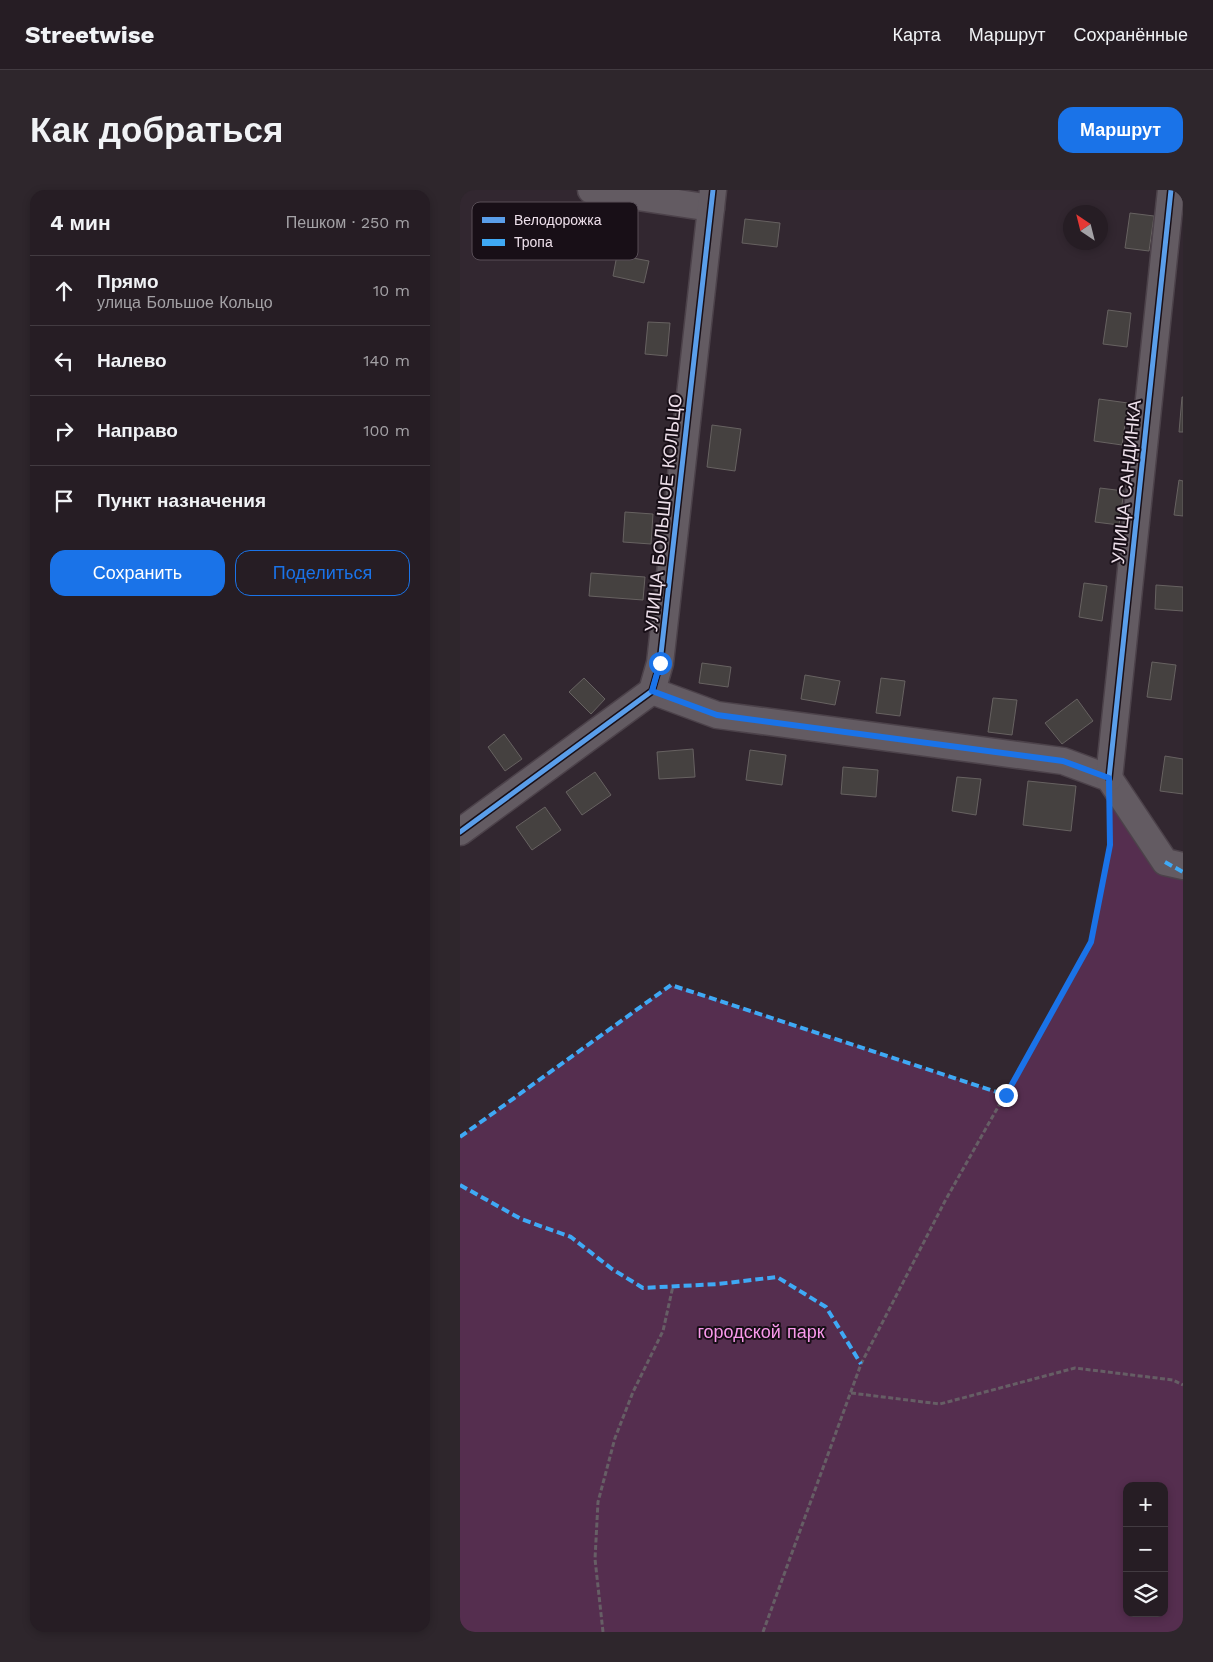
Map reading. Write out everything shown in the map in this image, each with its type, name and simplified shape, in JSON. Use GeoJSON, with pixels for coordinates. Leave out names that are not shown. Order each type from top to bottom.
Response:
{"type":"FeatureCollection","features":[{"type":"Feature","properties":{"kind":"street"},"geometry":{"type":"LineString","coordinates":[[591,190],[712,199]]}},
{"type":"Feature","properties":{"kind":"street","name":"УЛИЦА САНДИНКА"},"geometry":{"type":"LineString","coordinates":[[1109,778],[1171,190]]}},
{"type":"Feature","properties":{"kind":"street","name":"УЛИЦА БОЛЬШОЕ КОЛЬЦО"},"geometry":{"type":"LineString","coordinates":[[652,691],[660,663],[712,199]]}},
{"type":"Feature","properties":{"kind":"street"},"geometry":{"type":"LineString","coordinates":[[460,832],[652,691],[717,715],[1063,761],[1109,778],[1165,862],[1183,866]]}},
{"type":"Feature","properties":{"kind":"path"},"geometry":{"type":"LineString","coordinates":[[763,1632],[861,1364],[945,1201],[1091,942],[1110,845],[1110,816]]}},
{"type":"Feature","properties":{"kind":"path"},"geometry":{"type":"LineString","coordinates":[[603,1632],[595,1559],[598,1502],[615,1438],[632,1392],[663,1331],[673,1286]]}},
{"type":"Feature","properties":{"kind":"path"},"geometry":{"type":"LineString","coordinates":[[851,1392],[940,1404],[1075,1368],[1173,1380],[1183,1385]]}},
{"type":"Feature","properties":{"kind":"green space","name":"городской парк"},"geometry":{"type":"Polygon","coordinates":[[[1109,778],[1183,872],[1183,1632],[460,1632],[460,1137],[671,985],[1006,1095],[1091,942],[1110,845],[1109,778]]]}},
{"type":"Feature","properties":{"kind":"building"},"geometry":{"type":"Polygon","coordinates":[[[1130,213],[1154,216],[1149,251],[1125,248],[1130,213]]]}},
{"type":"Feature","properties":{"kind":"building"},"geometry":{"type":"Polygon","coordinates":[[[745,219],[780,223],[777,247],[742,243],[745,219]]]}},
{"type":"Feature","properties":{"kind":"building"},"geometry":{"type":"Polygon","coordinates":[[[638,259],[649,261],[644,283],[613,276],[616,260],[638,259]]]}},
{"type":"Feature","properties":{"kind":"building"},"geometry":{"type":"Polygon","coordinates":[[[1108,310],[1131,313],[1127,347],[1103,344],[1108,310]]]}},
{"type":"Feature","properties":{"kind":"building"},"geometry":{"type":"Polygon","coordinates":[[[648,322],[670,323],[667,356],[645,354],[648,322]]]}},
{"type":"Feature","properties":{"kind":"building"},"geometry":{"type":"Polygon","coordinates":[[[1182,397],[1183,432],[1179,432],[1182,397]]]}},
{"type":"Feature","properties":{"kind":"building"},"geometry":{"type":"Polygon","coordinates":[[[1099,399],[1128,403],[1122,445],[1094,441],[1099,399]]]}},
{"type":"Feature","properties":{"kind":"building"},"geometry":{"type":"Polygon","coordinates":[[[712,425],[741,429],[735,471],[707,467],[712,425]]]}},
{"type":"Feature","properties":{"kind":"building"},"geometry":{"type":"Polygon","coordinates":[[[1179,480],[1183,481],[1183,516],[1174,515],[1179,480]]]}},
{"type":"Feature","properties":{"kind":"building"},"geometry":{"type":"Polygon","coordinates":[[[1100,488],[1124,491],[1119,525],[1095,522],[1100,488]]]}},
{"type":"Feature","properties":{"kind":"building"},"geometry":{"type":"Polygon","coordinates":[[[625,512],[653,514],[651,544],[623,542],[625,512]]]}},
{"type":"Feature","properties":{"kind":"building"},"geometry":{"type":"Polygon","coordinates":[[[591,573],[645,577],[643,600],[589,596],[591,573]]]}},
{"type":"Feature","properties":{"kind":"building"},"geometry":{"type":"Polygon","coordinates":[[[1084,583],[1107,586],[1102,621],[1079,617],[1084,583]]]}},
{"type":"Feature","properties":{"kind":"building"},"geometry":{"type":"Polygon","coordinates":[[[1156,585],[1183,587],[1183,611],[1155,609],[1156,585]]]}},
{"type":"Feature","properties":{"kind":"building"},"geometry":{"type":"Polygon","coordinates":[[[1152,662],[1176,665],[1171,700],[1147,697],[1152,662]]]}},
{"type":"Feature","properties":{"kind":"building"},"geometry":{"type":"Polygon","coordinates":[[[702,663],[731,667],[728,687],[699,683],[702,663]]]}},
{"type":"Feature","properties":{"kind":"building"},"geometry":{"type":"Polygon","coordinates":[[[805,675],[840,681],[835,705],[801,699],[805,675]]]}},
{"type":"Feature","properties":{"kind":"building"},"geometry":{"type":"Polygon","coordinates":[[[584,678],[605,699],[591,714],[569,692],[584,678]]]}},
{"type":"Feature","properties":{"kind":"building"},"geometry":{"type":"Polygon","coordinates":[[[881,678],[905,681],[900,716],[876,713],[881,678]]]}},
{"type":"Feature","properties":{"kind":"building"},"geometry":{"type":"Polygon","coordinates":[[[993,698],[1017,700],[1012,735],[988,732],[993,698]]]}},
{"type":"Feature","properties":{"kind":"building"},"geometry":{"type":"Polygon","coordinates":[[[1077,699],[1093,721],[1062,744],[1045,723],[1077,699]]]}},
{"type":"Feature","properties":{"kind":"building"},"geometry":{"type":"Polygon","coordinates":[[[504,734],[522,759],[505,771],[488,747],[504,734]]]}},
{"type":"Feature","properties":{"kind":"building"},"geometry":{"type":"Polygon","coordinates":[[[693,749],[695,777],[659,779],[657,752],[693,749]]]}},
{"type":"Feature","properties":{"kind":"building"},"geometry":{"type":"Polygon","coordinates":[[[750,750],[786,755],[782,785],[746,780],[750,750]]]}},
{"type":"Feature","properties":{"kind":"building"},"geometry":{"type":"Polygon","coordinates":[[[1165,756],[1183,759],[1183,794],[1160,791],[1165,756]]]}},
{"type":"Feature","properties":{"kind":"building"},"geometry":{"type":"Polygon","coordinates":[[[843,767],[878,770],[876,797],[841,794],[843,767]]]}},
{"type":"Feature","properties":{"kind":"building"},"geometry":{"type":"Polygon","coordinates":[[[595,772],[611,795],[582,815],[566,792],[595,772]]]}},
{"type":"Feature","properties":{"kind":"building"},"geometry":{"type":"Polygon","coordinates":[[[957,777],[981,779],[976,815],[952,811],[957,777]]]}},
{"type":"Feature","properties":{"kind":"building"},"geometry":{"type":"Polygon","coordinates":[[[1028,781],[1076,786],[1071,831],[1023,825],[1028,781]]]}},
{"type":"Feature","properties":{"kind":"building"},"geometry":{"type":"Polygon","coordinates":[[[545,807],[561,830],[532,850],[516,827],[545,807]]]}},
{"type":"Feature","properties":{"kind":"marked path"},"geometry":{"type":"LineString","coordinates":[[1165,862],[1183,872]]}},
{"type":"Feature","properties":{"kind":"marked path"},"geometry":{"type":"LineString","coordinates":[[460,1137],[671,985],[1006,1095]]}},
{"type":"Feature","properties":{"kind":"marked path"},"geometry":{"type":"LineString","coordinates":[[460,1185],[521,1219],[571,1237],[612,1269],[643,1288],[718,1284],[777,1277],[826,1307],[861,1364]]}},
{"type":"Feature","properties":{"kind":"cycle path"},"geometry":{"type":"LineString","coordinates":[[460,832],[652,691],[660,663],[713,190]]}},
{"type":"Feature","properties":{"kind":"cycle path"},"geometry":{"type":"LineString","coordinates":[[1109,778],[1171,190]]}},
{"type":"Feature","properties":{"kind":"route"},"geometry":{"type":"LineString","coordinates":[[660,663],[652,691],[717,715],[1063,761],[1109,778],[1110,845],[1091,942],[1006,1095]]}}]}
